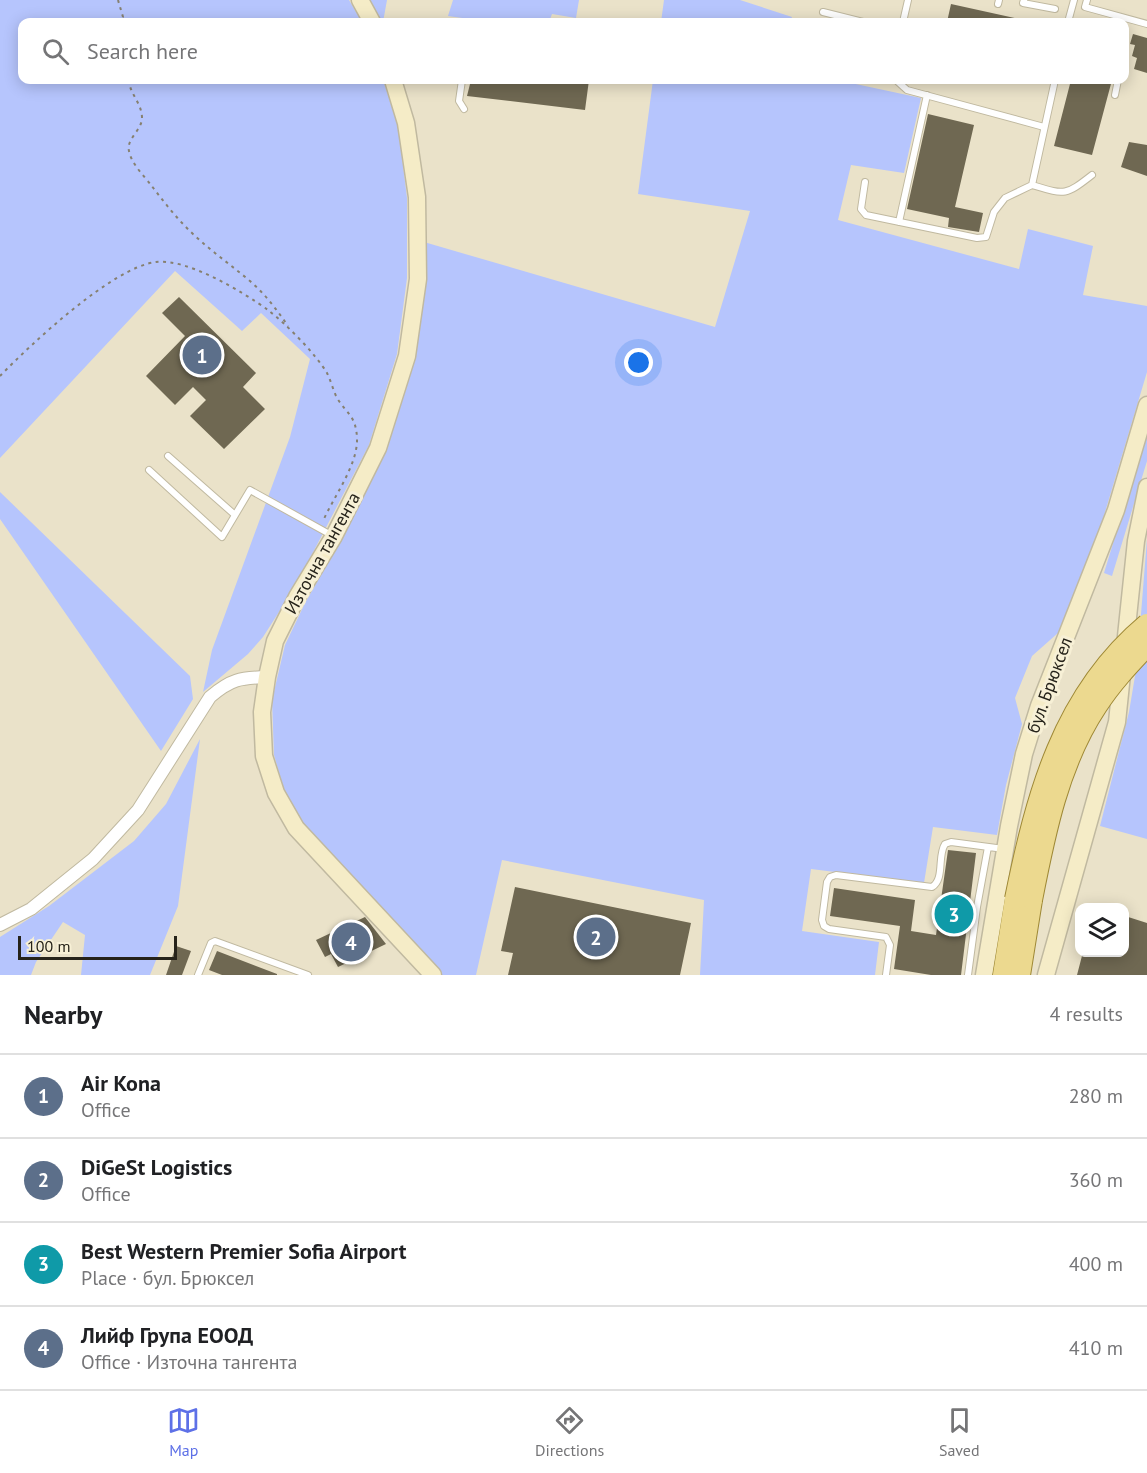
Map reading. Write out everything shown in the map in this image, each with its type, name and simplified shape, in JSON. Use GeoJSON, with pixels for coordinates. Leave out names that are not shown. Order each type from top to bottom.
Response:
{"type":"FeatureCollection","features":[{"type":"Feature","properties":{"kind":"main road"},"geometry":{"type":"LineString","coordinates":[[360,0],[370,18]]}},
{"type":"Feature","properties":{"kind":"main road","name":"Източна тангента"},"geometry":{"type":"LineString","coordinates":[[394,84],[406,123],[417,197],[418,279],[407,356],[378,448],[327,533],[275,641],[262,712],[264,756],[276,793],[296,828],[433,975]]}},
{"type":"Feature","properties":{"kind":"main road","name":"бул. Брюксел"},"geometry":{"type":"LineString","coordinates":[[984,975],[997,848],[1014,798],[1039,706],[1108,532],[1147,405]]}},
{"type":"Feature","properties":{"kind":"main road"},"geometry":{"type":"LineString","coordinates":[[1046,975],[1117,722],[1136,541],[1147,487]]}},
{"type":"Feature","properties":{"kind":"main road","name":"бул. Брюксел"},"geometry":{"type":"LineString","coordinates":[[1020,975],[1023,900],[1035,810],[1060,740],[1094,682],[1112,659],[1147,624]]}},
{"type":"Feature","properties":{"kind":"main road","name":"бул. Брюксел"},"geometry":{"type":"LineString","coordinates":[[1003,975],[1023,900],[1063,775],[1076,744],[1102,699],[1147,646]]}},
{"type":"Feature","properties":{"kind":"street"},"geometry":{"type":"LineString","coordinates":[[0,925],[31,909],[93,859],[138,810],[210,697],[226,684],[241,678],[267,677]]}},
{"type":"Feature","properties":{"kind":"lane"},"geometry":{"type":"LineString","coordinates":[[904,18],[908,0]]}},
{"type":"Feature","properties":{"kind":"lane"},"geometry":{"type":"LineString","coordinates":[[1069,18],[1074,0]]}},
{"type":"Feature","properties":{"kind":"lane"},"geometry":{"type":"LineString","coordinates":[[1087,0],[1085,7],[1125,18]]}},
{"type":"Feature","properties":{"kind":"lane"},"geometry":{"type":"LineString","coordinates":[[1023,4],[1055,9]]}},
{"type":"Feature","properties":{"kind":"lane"},"geometry":{"type":"LineString","coordinates":[[824,12],[847,18]]}},
{"type":"Feature","properties":{"kind":"lane"},"geometry":{"type":"LineString","coordinates":[[1129,19],[1147,24]]}},
{"type":"Feature","properties":{"kind":"lane"},"geometry":{"type":"LineString","coordinates":[[461,84],[459,101],[464,109]]}},
{"type":"Feature","properties":{"kind":"lane"},"geometry":{"type":"LineString","coordinates":[[900,84],[907,90],[1044,127]]}},
{"type":"Feature","properties":{"kind":"lane"},"geometry":{"type":"LineString","coordinates":[[1032,186],[1053,84]]}},
{"type":"Feature","properties":{"kind":"lane"},"geometry":{"type":"LineString","coordinates":[[1115,95],[1117,84]]}},
{"type":"Feature","properties":{"kind":"lane"},"geometry":{"type":"LineString","coordinates":[[899,222],[927,95]]}},
{"type":"Feature","properties":{"kind":"lane"},"geometry":{"type":"LineString","coordinates":[[865,182],[861,209],[866,214],[977,238],[986,237],[994,212],[1005,198],[1032,186],[1059,193],[1072,190],[1092,175]]}},
{"type":"Feature","properties":{"kind":"lane"},"geometry":{"type":"LineString","coordinates":[[168,456],[235,515]]}},
{"type":"Feature","properties":{"kind":"lane"},"geometry":{"type":"LineString","coordinates":[[149,470],[222,537],[250,490],[327,533]]}},
{"type":"Feature","properties":{"kind":"lane"},"geometry":{"type":"LineString","coordinates":[[886,975],[890,945],[886,937],[829,929],[824,926],[822,920],[828,879],[836,875],[932,887],[938,880],[942,849],[945,844],[951,842],[997,848],[977,907],[968,975]]}},
{"type":"Feature","properties":{"kind":"lane"},"geometry":{"type":"LineString","coordinates":[[198,975],[211,943],[215,941],[308,975]]}},
{"type":"Feature","properties":{"kind":"path"},"geometry":{"type":"LineString","coordinates":[[118,0],[123,18]]}},
{"type":"Feature","properties":{"kind":"path"},"geometry":{"type":"LineString","coordinates":[[129,84],[143,116],[142,125],[129,143],[128,150],[135,163],[192,234],[251,282],[274,306],[326,371],[338,398],[350,413],[356,427],[357,441],[354,460],[331,502],[327,533]]}},
{"type":"Feature","properties":{"kind":"path"},"geometry":{"type":"LineString","coordinates":[[0,376],[72,310],[128,270],[156,262],[176,262],[211,276],[267,309],[292,331]]}},
{"type":"Feature","properties":{"kind":"shaded area"},"geometry":{"type":"Polygon","coordinates":[[[0,0],[349,0],[360,18],[18,18],[18,84],[384,84],[398,124],[407,198],[407,278],[397,354],[369,445],[295,587],[263,637],[248,654],[203,692],[212,650],[290,437],[310,359],[261,313],[242,331],[175,271],[0,458],[0,0]]]}},
{"type":"Feature","properties":{"kind":"shaded area"},"geometry":{"type":"Polygon","coordinates":[[[368,0],[387,0],[384,18],[378,18],[368,0]]]}},
{"type":"Feature","properties":{"kind":"shaded area"},"geometry":{"type":"Polygon","coordinates":[[[453,0],[579,0],[576,18],[552,14],[550,18],[448,16],[453,0]]]}},
{"type":"Feature","properties":{"kind":"shaded area"},"geometry":{"type":"Polygon","coordinates":[[[664,0],[740,0],[792,17],[792,18],[662,18],[664,0]]]}},
{"type":"Feature","properties":{"kind":"shaded area"},"geometry":{"type":"Polygon","coordinates":[[[652,84],[856,84],[921,98],[904,173],[851,165],[838,220],[1019,269],[1028,229],[1093,246],[1083,295],[1147,306],[1147,372],[1100,529],[1058,633],[1032,656],[1015,698],[1022,724],[1006,785],[997,835],[933,827],[924,883],[811,869],[802,931],[879,942],[875,975],[700,975],[704,900],[502,860],[476,975],[441,975],[302,824],[284,791],[274,755],[272,700],[285,645],[305,603],[341,540],[384,451],[424,242],[715,327],[750,211],[638,194],[652,84]]]}},
{"type":"Feature","properties":{"kind":"shaded area"},"geometry":{"type":"Polygon","coordinates":[[[1147,432],[1147,461],[1112,576],[1104,573],[1147,432]]]}},
{"type":"Feature","properties":{"kind":"shaded area"},"geometry":{"type":"Polygon","coordinates":[[[0,492],[190,676],[193,699],[161,751],[0,519],[0,492]]]}},
{"type":"Feature","properties":{"kind":"shaded area"},"geometry":{"type":"Polygon","coordinates":[[[1147,539],[1147,839],[1100,826],[1129,712],[1137,664],[1147,539]]]}},
{"type":"Feature","properties":{"kind":"shaded area"},"geometry":{"type":"Polygon","coordinates":[[[200,739],[178,906],[150,975],[81,975],[85,935],[63,922],[36,962],[31,975],[0,975],[0,937],[49,906],[134,841],[166,804],[200,739]]]}},
{"type":"Feature","properties":{"kind":"building"},"geometry":{"type":"Polygon","coordinates":[[[951,4],[1014,18],[948,18],[951,4]]]}},
{"type":"Feature","properties":{"kind":"building"},"geometry":{"type":"Polygon","coordinates":[[[1133,34],[1147,38],[1147,73],[1134,69],[1137,58],[1132,56],[1135,45],[1130,44],[1133,34]]]}},
{"type":"Feature","properties":{"kind":"building"},"geometry":{"type":"Polygon","coordinates":[[[470,84],[588,84],[585,110],[467,96],[470,84]]]}},
{"type":"Feature","properties":{"kind":"building"},"geometry":{"type":"Polygon","coordinates":[[[1070,84],[1111,84],[1092,155],[1054,146],[1070,84]]]}},
{"type":"Feature","properties":{"kind":"building"},"geometry":{"type":"Polygon","coordinates":[[[928,114],[974,125],[955,207],[983,213],[979,232],[948,227],[949,218],[907,209],[928,114]]]}},
{"type":"Feature","properties":{"kind":"building"},"geometry":{"type":"Polygon","coordinates":[[[1129,142],[1147,145],[1147,176],[1121,167],[1129,142]]]}},
{"type":"Feature","properties":{"kind":"building"},"geometry":{"type":"Polygon","coordinates":[[[179,297],[256,373],[243,387],[265,409],[224,449],[190,416],[206,400],[193,387],[175,405],[146,376],[185,336],[162,313],[179,297]]]}},
{"type":"Feature","properties":{"kind":"building"},"geometry":{"type":"Polygon","coordinates":[[[948,850],[976,853],[961,975],[931,975],[894,969],[900,926],[830,916],[834,888],[915,900],[911,931],[936,935],[948,850]]]}},
{"type":"Feature","properties":{"kind":"building"},"geometry":{"type":"Polygon","coordinates":[[[515,887],[691,923],[680,975],[508,975],[513,953],[501,951],[515,887]]]}},
{"type":"Feature","properties":{"kind":"building"},"geometry":{"type":"Polygon","coordinates":[[[365,917],[386,944],[338,967],[331,954],[325,957],[316,940],[365,917]]]}},
{"type":"Feature","properties":{"kind":"building"},"geometry":{"type":"Polygon","coordinates":[[[1129,917],[1147,923],[1147,975],[1077,975],[1082,957],[1129,957],[1129,917]]]}},
{"type":"Feature","properties":{"kind":"building"},"geometry":{"type":"Polygon","coordinates":[[[176,946],[191,951],[182,975],[166,975],[176,946]]]}},
{"type":"Feature","properties":{"kind":"building"},"geometry":{"type":"Polygon","coordinates":[[[217,951],[277,975],[222,975],[209,970],[217,951]]]}},
{"type":"Feature","properties":{"kind":"place","name":"Air Kona"},"geometry":{"type":"Point","coordinates":[202,355]}},
{"type":"Feature","properties":{"kind":"place","name":"Best Western Premier Sofia Airport"},"geometry":{"type":"Point","coordinates":[954,914]}},
{"type":"Feature","properties":{"kind":"place","name":"DiGeSt Logistics"},"geometry":{"type":"Point","coordinates":[596,937]}},
{"type":"Feature","properties":{"kind":"place","name":"Лийф Група ЕООД"},"geometry":{"type":"Point","coordinates":[351,942]}}]}
